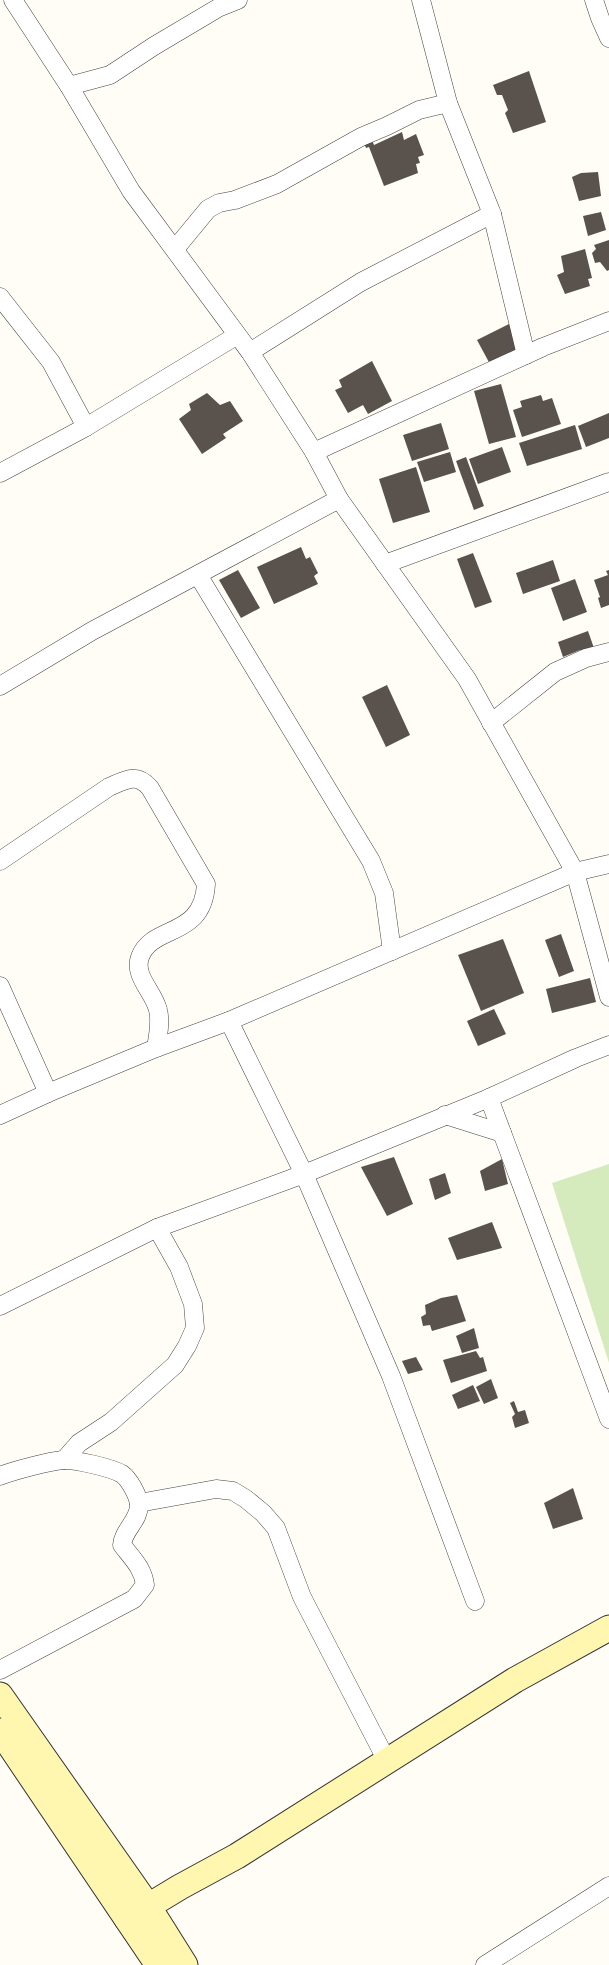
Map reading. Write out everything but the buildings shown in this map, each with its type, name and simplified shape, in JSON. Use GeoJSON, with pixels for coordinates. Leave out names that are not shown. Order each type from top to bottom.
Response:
{"type":"FeatureCollection","features":[{"type":"Feature","properties":{"kind":"street"},"geometry":{"type":"LineString","coordinates":[[13,0],[68,86],[131,191],[175,249],[236,336],[250,352],[314,452],[338,499],[467,679],[575,872],[609,996]]}},
{"type":"Feature","properties":{"kind":"street"},"geometry":{"type":"LineString","coordinates":[[68,86],[110,75],[216,4],[238,0]]}},
{"type":"Feature","properties":{"kind":"street"},"geometry":{"type":"LineString","coordinates":[[421,0],[448,103],[492,214],[526,354]]}},
{"type":"Feature","properties":{"kind":"street"},"geometry":{"type":"LineString","coordinates":[[594,0],[604,16],[609,38]]}},
{"type":"Feature","properties":{"kind":"street"},"geometry":{"type":"LineString","coordinates":[[175,249],[208,209],[218,203],[235,200],[277,184],[361,137],[419,110],[448,103]]}},
{"type":"Feature","properties":{"kind":"street"},"geometry":{"type":"LineString","coordinates":[[250,352],[360,282],[492,214]]}},
{"type":"Feature","properties":{"kind":"street"},"geometry":{"type":"LineString","coordinates":[[0,297],[51,362],[86,427]]}},
{"type":"Feature","properties":{"kind":"street"},"geometry":{"type":"LineString","coordinates":[[314,452],[526,354],[609,321]]}},
{"type":"Feature","properties":{"kind":"street"},"geometry":{"type":"LineString","coordinates":[[0,473],[86,427],[236,336]]}},
{"type":"Feature","properties":{"kind":"street"},"geometry":{"type":"LineString","coordinates":[[385,564],[609,482]]}},
{"type":"Feature","properties":{"kind":"street"},"geometry":{"type":"LineString","coordinates":[[0,686],[92,631],[338,499]]}},
{"type":"Feature","properties":{"kind":"street"},"geometry":{"type":"LineString","coordinates":[[198,575],[371,861],[384,893],[392,951]]}},
{"type":"Feature","properties":{"kind":"street"},"geometry":{"type":"LineString","coordinates":[[491,723],[556,672],[586,658],[609,652]]}},
{"type":"Feature","properties":{"kind":"street"},"geometry":{"type":"LineString","coordinates":[[0,861],[109,788],[124,780],[136,778],[143,780],[150,788],[206,884],[203,902],[197,914],[184,926],[152,942],[141,954],[138,963],[140,974],[155,1000],[158,1011],[156,1048]]}},
{"type":"Feature","properties":{"kind":"street"},"geometry":{"type":"LineString","coordinates":[[0,1115],[156,1048],[229,1021],[575,872],[609,864]]}},
{"type":"Feature","properties":{"kind":"street"},"geometry":{"type":"LineString","coordinates":[[0,986],[48,1093]]}},
{"type":"Feature","properties":{"kind":"street"},"geometry":{"type":"LineString","coordinates":[[229,1021],[304,1174],[392,1376],[475,1601]]}},
{"type":"Feature","properties":{"kind":"street"},"geometry":{"type":"LineString","coordinates":[[0,1306],[157,1228],[304,1174],[489,1098],[609,1045]]}},
{"type":"Feature","properties":{"kind":"street"},"geometry":{"type":"LineString","coordinates":[[489,1098],[609,1419]]}},
{"type":"Feature","properties":{"kind":"street"},"geometry":{"type":"LineString","coordinates":[[445,1115],[502,1133]]}},
{"type":"Feature","properties":{"kind":"street"},"geometry":{"type":"LineString","coordinates":[[64,1460],[79,1443],[112,1422],[175,1365],[187,1346],[195,1328],[193,1304],[179,1267],[157,1228]]}},
{"type":"Feature","properties":{"kind":"street"},"geometry":{"type":"LineString","coordinates":[[0,1476],[64,1460],[86,1462],[122,1474],[135,1492],[139,1503],[138,1514],[122,1539],[122,1545],[140,1567],[144,1575],[145,1584],[134,1599],[0,1670]]}},
{"type":"Feature","properties":{"kind":"street"},"geometry":{"type":"LineString","coordinates":[[139,1503],[216,1489],[233,1491],[263,1513],[276,1528],[302,1597],[387,1761]]}},
{"type":"Feature","properties":{"kind":"street"},"geometry":{"type":"LineString","coordinates":[[127,1919],[237,1856],[515,1680],[609,1628]]}},
{"type":"Feature","properties":{"kind":"street"},"geometry":{"type":"LineString","coordinates":[[0,1695],[148,1906],[185,1965]]}},
{"type":"Feature","properties":{"kind":"street"},"geometry":{"type":"LineString","coordinates":[[2,1738],[158,1965]]}},
{"type":"Feature","properties":{"kind":"street"},"geometry":{"type":"LineString","coordinates":[[485,1965],[609,1886]]}},
{"type":"Feature","properties":{"kind":"green space"},"geometry":{"type":"Polygon","coordinates":[[[609,1164],[609,1363],[552,1183],[609,1164]]]}}]}
